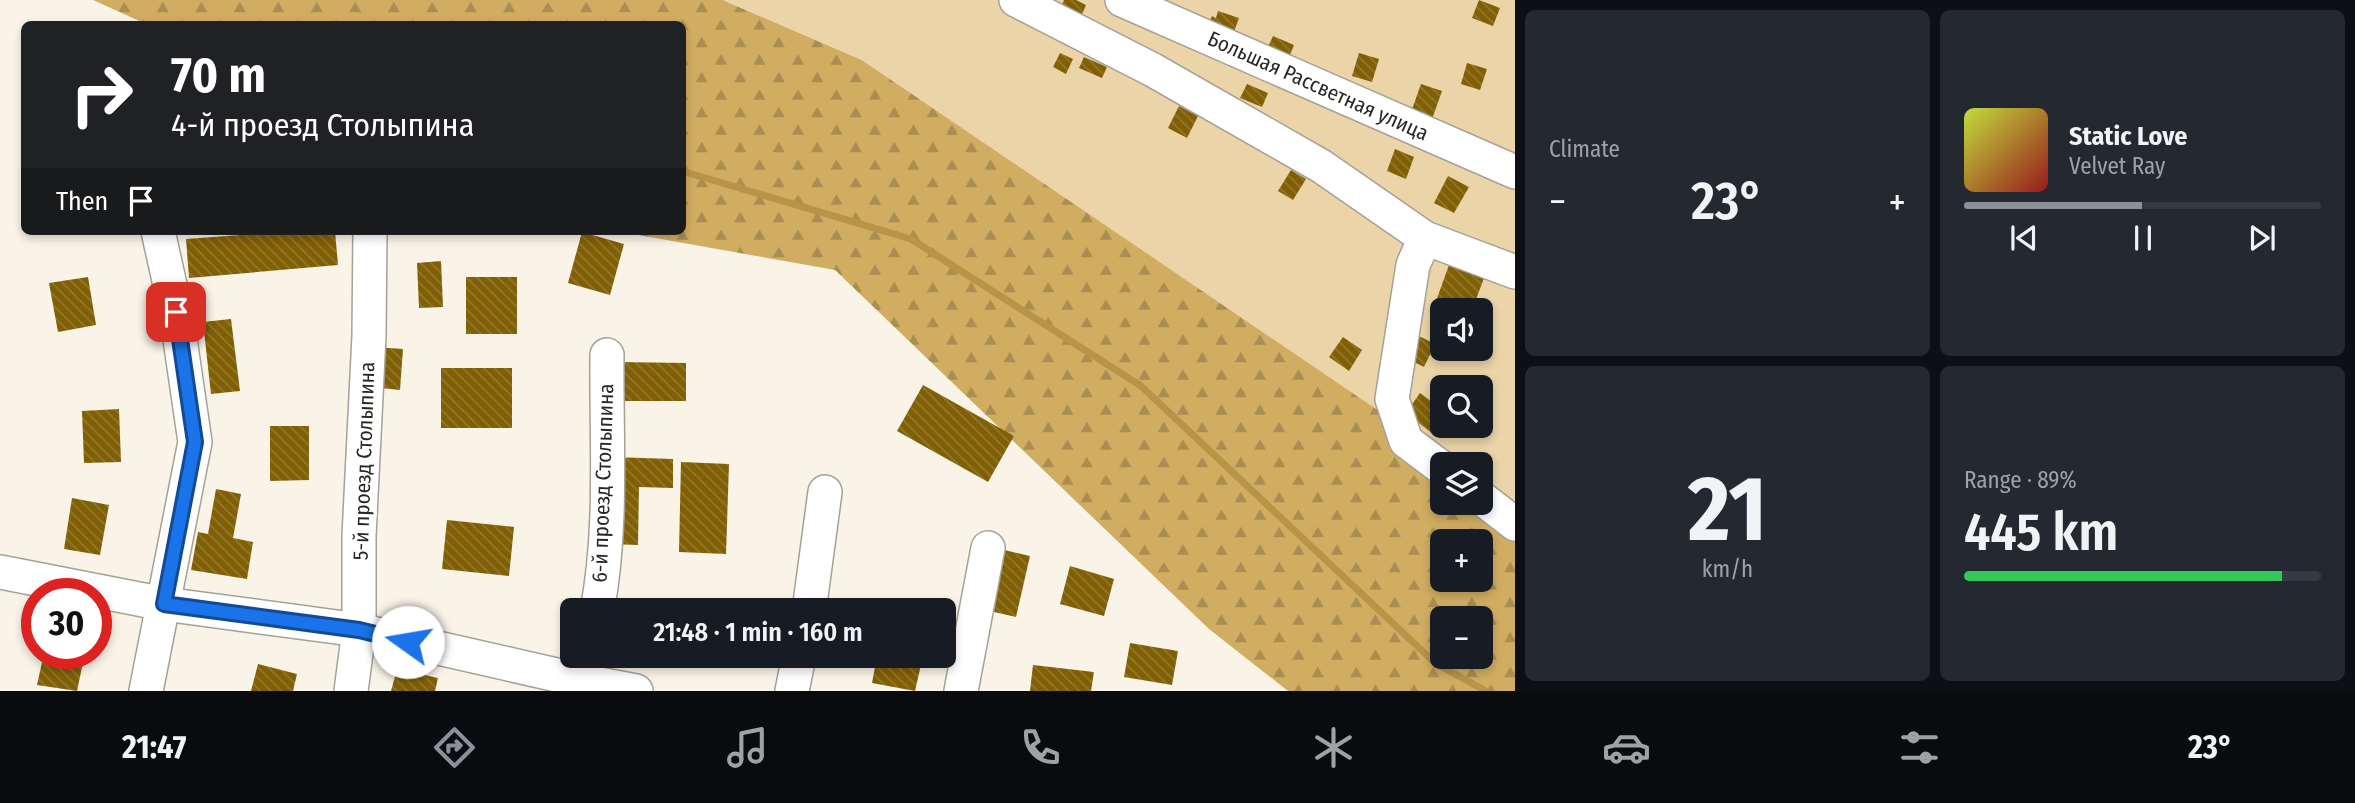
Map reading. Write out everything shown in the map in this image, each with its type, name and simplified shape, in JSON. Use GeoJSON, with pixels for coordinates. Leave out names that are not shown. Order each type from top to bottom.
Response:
{"type":"FeatureCollection","features":[{"type":"Feature","properties":{"kind":"street"},"geometry":{"type":"LineString","coordinates":[[1016,0],[1153,70],[1321,166],[1425,237],[1515,272]]}},
{"type":"Feature","properties":{"kind":"street","name":"Большая Рассветная улица"},"geometry":{"type":"LineString","coordinates":[[1122,0],[1515,172]]}},
{"type":"Feature","properties":{"kind":"street"},"geometry":{"type":"LineString","coordinates":[[146,691],[195,442],[176,312],[159,235]]}},
{"type":"Feature","properties":{"kind":"street","name":"5-й проезд Столыпина"},"geometry":{"type":"LineString","coordinates":[[351,691],[359,630],[359,536],[369,336],[370,235]]}},
{"type":"Feature","properties":{"kind":"street"},"geometry":{"type":"LineString","coordinates":[[1425,237],[1413,265],[1392,399],[1406,441],[1430,459]]}},
{"type":"Feature","properties":{"kind":"street","name":"6-й проезд Столыпина"},"geometry":{"type":"LineString","coordinates":[[599,598],[606,519],[607,355]]}},
{"type":"Feature","properties":{"kind":"street"},"geometry":{"type":"LineString","coordinates":[[811,598],[825,492]]}},
{"type":"Feature","properties":{"kind":"street"},"geometry":{"type":"LineString","coordinates":[[1493,507],[1515,524]]}},
{"type":"Feature","properties":{"kind":"street"},"geometry":{"type":"LineString","coordinates":[[961,691],[988,548]]}},
{"type":"Feature","properties":{"kind":"street"},"geometry":{"type":"LineString","coordinates":[[0,572],[164,604],[359,630],[584,676],[636,691]]}},
{"type":"Feature","properties":{"kind":"street"},"geometry":{"type":"LineString","coordinates":[[792,691],[797,668]]}},
{"type":"Feature","properties":{"kind":"green space"},"geometry":{"type":"Polygon","coordinates":[[[93,0],[723,0],[862,60],[1441,452],[1430,452],[1430,515],[1493,515],[1493,504],[1515,507],[1515,691],[1288,691],[1209,629],[835,270],[638,235],[686,235],[686,21],[139,21],[93,0]]]}},
{"type":"Feature","properties":{"kind":"shaded area"},"geometry":{"type":"Polygon","coordinates":[[[723,0],[1515,0],[1515,507],[1493,490],[1493,452],[1439,452],[862,60],[723,0]]]}},
{"type":"Feature","properties":{"kind":"building"},"geometry":{"type":"Polygon","coordinates":[[[1064,0],[1076,0],[1086,5],[1080,19],[1060,9],[1064,0]]]}},
{"type":"Feature","properties":{"kind":"building"},"geometry":{"type":"Polygon","coordinates":[[[1479,0],[1500,8],[1493,26],[1472,18],[1479,0]]]}},
{"type":"Feature","properties":{"kind":"building"},"geometry":{"type":"Polygon","coordinates":[[[1218,11],[1239,18],[1230,43],[1205,34],[1212,16],[1216,18],[1218,11]]]}},
{"type":"Feature","properties":{"kind":"building"},"geometry":{"type":"Polygon","coordinates":[[[1273,36],[1294,45],[1286,65],[1264,56],[1273,36]]]}},
{"type":"Feature","properties":{"kind":"building"},"geometry":{"type":"Polygon","coordinates":[[[1060,53],[1073,59],[1066,74],[1053,67],[1060,53]]]}},
{"type":"Feature","properties":{"kind":"building"},"geometry":{"type":"Polygon","coordinates":[[[1359,53],[1379,59],[1372,82],[1352,76],[1359,53]]]}},
{"type":"Feature","properties":{"kind":"building"},"geometry":{"type":"Polygon","coordinates":[[[1084,57],[1107,67],[1102,78],[1079,68],[1084,57]]]}},
{"type":"Feature","properties":{"kind":"building"},"geometry":{"type":"Polygon","coordinates":[[[1467,63],[1487,69],[1480,90],[1461,84],[1467,63]]]}},
{"type":"Feature","properties":{"kind":"building"},"geometry":{"type":"Polygon","coordinates":[[[1247,84],[1268,93],[1262,107],[1240,98],[1247,84]]]}},
{"type":"Feature","properties":{"kind":"building"},"geometry":{"type":"Polygon","coordinates":[[[1421,84],[1442,91],[1431,122],[1410,115],[1421,84]]]}},
{"type":"Feature","properties":{"kind":"building"},"geometry":{"type":"Polygon","coordinates":[[[1179,106],[1198,116],[1187,138],[1168,128],[1179,106]]]}},
{"type":"Feature","properties":{"kind":"building"},"geometry":{"type":"Polygon","coordinates":[[[1395,149],[1414,157],[1406,179],[1387,171],[1395,149]]]}},
{"type":"Feature","properties":{"kind":"building"},"geometry":{"type":"Polygon","coordinates":[[[1291,170],[1306,179],[1293,200],[1278,191],[1291,170]]]}},
{"type":"Feature","properties":{"kind":"building"},"geometry":{"type":"Polygon","coordinates":[[[1448,176],[1469,187],[1454,213],[1434,203],[1448,176]]]}},
{"type":"Feature","properties":{"kind":"building"},"geometry":{"type":"Polygon","coordinates":[[[240,235],[335,235],[338,265],[189,278],[186,239],[240,235]]]}},
{"type":"Feature","properties":{"kind":"building"},"geometry":{"type":"Polygon","coordinates":[[[581,235],[592,235],[624,244],[610,295],[568,283],[581,235]]]}},
{"type":"Feature","properties":{"kind":"building"},"geometry":{"type":"Polygon","coordinates":[[[441,261],[443,307],[419,308],[417,263],[441,261]]]}},
{"type":"Feature","properties":{"kind":"building"},"geometry":{"type":"Polygon","coordinates":[[[1449,265],[1484,278],[1476,298],[1437,298],[1449,265]]]}},
{"type":"Feature","properties":{"kind":"building"},"geometry":{"type":"Polygon","coordinates":[[[88,277],[96,325],[58,332],[49,283],[88,277]]]}},
{"type":"Feature","properties":{"kind":"building"},"geometry":{"type":"Polygon","coordinates":[[[466,277],[517,277],[517,334],[466,334],[466,277]]]}},
{"type":"Feature","properties":{"kind":"building"},"geometry":{"type":"Polygon","coordinates":[[[231,319],[240,391],[211,394],[203,322],[231,319]]]}},
{"type":"Feature","properties":{"kind":"building"},"geometry":{"type":"Polygon","coordinates":[[[1415,334],[1430,342],[1430,354],[1424,367],[1404,357],[1415,334]]]}},
{"type":"Feature","properties":{"kind":"building"},"geometry":{"type":"Polygon","coordinates":[[[1343,337],[1362,350],[1349,371],[1329,357],[1343,337]]]}},
{"type":"Feature","properties":{"kind":"building"},"geometry":{"type":"Polygon","coordinates":[[[375,347],[403,349],[400,390],[371,387],[375,347]]]}},
{"type":"Feature","properties":{"kind":"building"},"geometry":{"type":"Polygon","coordinates":[[[617,362],[686,363],[686,401],[616,401],[617,362]]]}},
{"type":"Feature","properties":{"kind":"building"},"geometry":{"type":"Polygon","coordinates":[[[441,368],[512,368],[512,428],[441,428],[441,368]]]}},
{"type":"Feature","properties":{"kind":"building"},"geometry":{"type":"Polygon","coordinates":[[[923,385],[1014,436],[988,482],[897,431],[923,385]]]}},
{"type":"Feature","properties":{"kind":"building"},"geometry":{"type":"Polygon","coordinates":[[[1420,393],[1430,400],[1430,432],[1406,413],[1420,393]]]}},
{"type":"Feature","properties":{"kind":"building"},"geometry":{"type":"Polygon","coordinates":[[[119,409],[121,462],[84,463],[82,411],[119,409]]]}},
{"type":"Feature","properties":{"kind":"building"},"geometry":{"type":"Polygon","coordinates":[[[270,426],[309,426],[309,480],[270,481],[270,426]]]}},
{"type":"Feature","properties":{"kind":"building"},"geometry":{"type":"Polygon","coordinates":[[[612,457],[673,459],[673,488],[639,487],[638,545],[610,544],[612,457]]]}},
{"type":"Feature","properties":{"kind":"building"},"geometry":{"type":"Polygon","coordinates":[[[681,462],[729,464],[726,554],[679,552],[681,462]]]}},
{"type":"Feature","properties":{"kind":"building"},"geometry":{"type":"Polygon","coordinates":[[[216,489],[241,494],[233,538],[253,542],[247,579],[191,570],[198,532],[208,534],[216,489]]]}},
{"type":"Feature","properties":{"kind":"building"},"geometry":{"type":"Polygon","coordinates":[[[72,498],[109,505],[100,555],[64,549],[72,498]]]}},
{"type":"Feature","properties":{"kind":"building"},"geometry":{"type":"Polygon","coordinates":[[[447,520],[514,527],[509,576],[442,569],[447,520]]]}},
{"type":"Feature","properties":{"kind":"building"},"geometry":{"type":"Polygon","coordinates":[[[996,548],[1030,556],[1016,617],[981,609],[996,548]]]}},
{"type":"Feature","properties":{"kind":"building"},"geometry":{"type":"Polygon","coordinates":[[[1070,566],[1114,579],[1104,616],[1060,604],[1070,566]]]}},
{"type":"Feature","properties":{"kind":"building"},"geometry":{"type":"Polygon","coordinates":[[[1130,643],[1178,651],[1172,685],[1124,677],[1130,643]]]}},
{"type":"Feature","properties":{"kind":"building"},"geometry":{"type":"Polygon","coordinates":[[[258,664],[297,674],[293,691],[251,691],[258,664]]]}},
{"type":"Feature","properties":{"kind":"building"},"geometry":{"type":"Polygon","coordinates":[[[1033,665],[1094,672],[1091,691],[1030,691],[1033,665]]]}},
{"type":"Feature","properties":{"kind":"building"},"geometry":{"type":"Polygon","coordinates":[[[875,668],[920,668],[915,691],[872,683],[875,668]]]}},
{"type":"Feature","properties":{"kind":"building"},"geometry":{"type":"Polygon","coordinates":[[[40,669],[82,669],[77,691],[37,685],[40,669]]]}},
{"type":"Feature","properties":{"kind":"building"},"geometry":{"type":"Polygon","coordinates":[[[397,669],[438,678],[435,691],[391,691],[397,669]]]}},
{"type":"Feature","properties":{"kind":"waterway"},"geometry":{"type":"LineString","coordinates":[[686,172],[911,239],[1141,386],[1435,663],[1486,691]]}},
{"type":"Feature","properties":{"kind":"route"},"geometry":{"type":"LineString","coordinates":[[176,312],[195,442],[164,604],[359,630],[408,642]]}}]}
